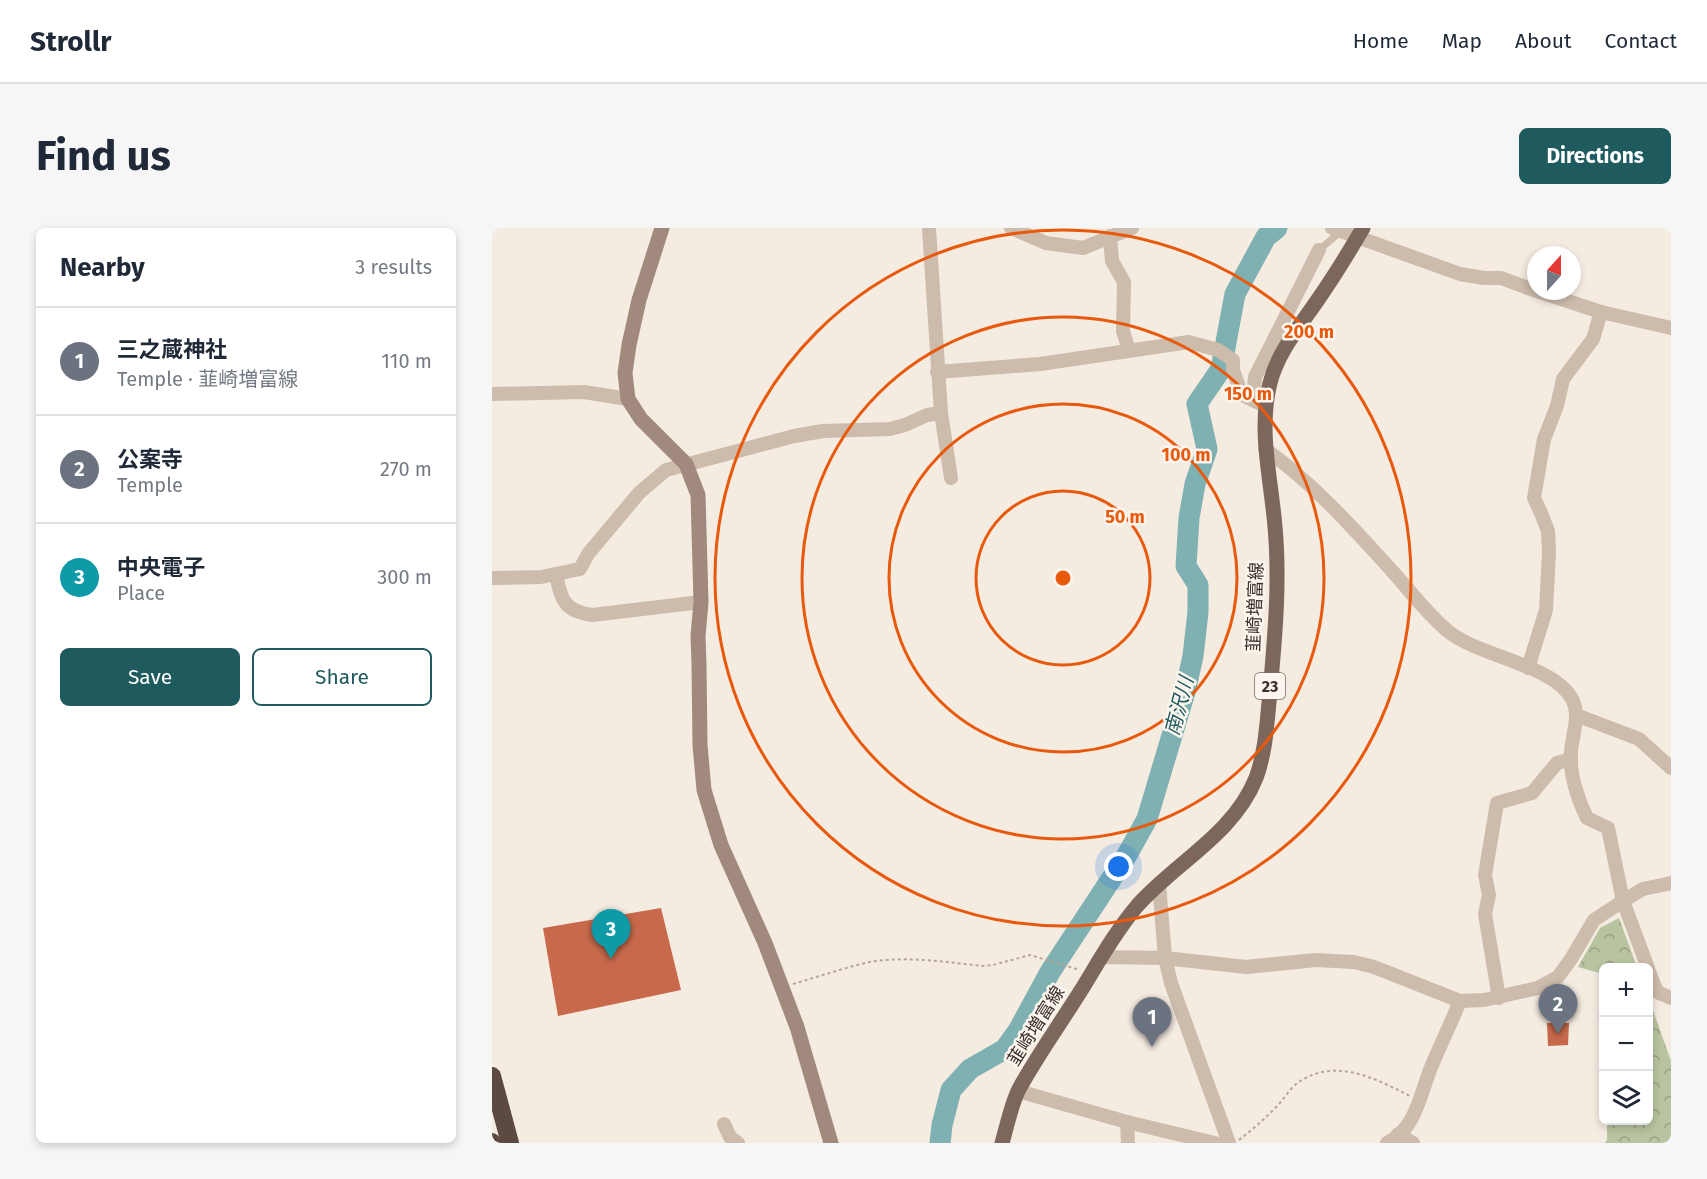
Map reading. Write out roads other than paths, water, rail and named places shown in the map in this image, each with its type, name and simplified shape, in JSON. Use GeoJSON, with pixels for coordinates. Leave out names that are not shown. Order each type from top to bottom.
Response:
{"type":"FeatureCollection","features":[{"type":"Feature","properties":{"kind":"highway"},"geometry":{"type":"LineString","coordinates":[[492,1076],[510,1143]]}},
{"type":"Feature","properties":{"kind":"main road","name":"韮崎増富線"},"geometry":{"type":"LineString","coordinates":[[1002,1143],[1018,1091],[1136,907],[1223,829],[1236,814],[1255,781],[1262,760],[1279,576],[1275,524],[1259,403],[1287,346],[1361,232]]}},
{"type":"Feature","properties":{"kind":"street"},"geometry":{"type":"LineString","coordinates":[[662,228],[639,300],[629,345],[625,373],[628,399],[641,419],[686,464],[698,495],[702,602],[698,636],[700,746],[704,790],[721,844],[765,943],[797,1027],[831,1143]]}},
{"type":"Feature","properties":{"kind":"street"},"geometry":{"type":"LineString","coordinates":[[929,228],[937,372],[951,478]]}},
{"type":"Feature","properties":{"kind":"street"},"geometry":{"type":"LineString","coordinates":[[1011,228],[1046,243],[1083,248],[1132,228]]}},
{"type":"Feature","properties":{"kind":"street"},"geometry":{"type":"LineString","coordinates":[[1336,229],[1361,232],[1460,274],[1501,278],[1527,287]]}},
{"type":"Feature","properties":{"kind":"street"},"geometry":{"type":"LineString","coordinates":[[1110,236],[1112,261],[1124,282],[1123,331],[1129,350]]}},
{"type":"Feature","properties":{"kind":"street"},"geometry":{"type":"LineString","coordinates":[[1259,403],[1255,377],[1319,250]]}},
{"type":"Feature","properties":{"kind":"street"},"geometry":{"type":"LineString","coordinates":[[1564,300],[1601,312],[1671,328]]}},
{"type":"Feature","properties":{"kind":"street"},"geometry":{"type":"LineString","coordinates":[[1528,668],[1546,610],[1550,552],[1548,531],[1534,498],[1544,439],[1557,406],[1563,379],[1593,339],[1601,312]]}},
{"type":"Feature","properties":{"kind":"street"},"geometry":{"type":"LineString","coordinates":[[937,372],[1040,364],[1189,342],[1218,350],[1233,360],[1233,370],[1242,395],[1259,403]]}},
{"type":"Feature","properties":{"kind":"street"},"geometry":{"type":"LineString","coordinates":[[492,393],[584,392],[628,399]]}},
{"type":"Feature","properties":{"kind":"street"},"geometry":{"type":"LineString","coordinates":[[492,578],[541,577],[580,569],[588,554],[639,494],[666,470],[794,436],[824,431],[890,429],[927,415],[941,413]]}},
{"type":"Feature","properties":{"kind":"street"},"geometry":{"type":"LineString","coordinates":[[1265,449],[1296,471],[1450,632],[1467,644],[1554,680],[1573,700],[1576,715],[1571,759],[1583,809],[1587,818],[1608,828],[1623,901],[1646,963]]}},
{"type":"Feature","properties":{"kind":"street"},"geometry":{"type":"LineString","coordinates":[[556,574],[563,600],[572,610],[580,614],[592,615],[702,602]]}},
{"type":"Feature","properties":{"kind":"street"},"geometry":{"type":"LineString","coordinates":[[1576,715],[1639,739],[1671,768]]}},
{"type":"Feature","properties":{"kind":"street"},"geometry":{"type":"LineString","coordinates":[[1498,998],[1485,914],[1489,895],[1485,875],[1497,803],[1532,793],[1557,762],[1571,759]]}},
{"type":"Feature","properties":{"kind":"street"},"geometry":{"type":"LineString","coordinates":[[1102,957],[1165,958],[1246,967],[1316,960],[1354,962],[1374,967],[1461,1001],[1498,998],[1538,988],[1558,977],[1594,920],[1643,889],[1671,883]]}},
{"type":"Feature","properties":{"kind":"street"},"geometry":{"type":"LineString","coordinates":[[1159,884],[1165,958],[1171,983],[1229,1143]]}},
{"type":"Feature","properties":{"kind":"street"},"geometry":{"type":"LineString","coordinates":[[1653,982],[1657,993],[1671,998]]}},
{"type":"Feature","properties":{"kind":"street"},"geometry":{"type":"LineString","coordinates":[[1392,1139],[1404,1131],[1415,1112],[1430,1068],[1461,1001]]}},
{"type":"Feature","properties":{"kind":"street"},"geometry":{"type":"LineString","coordinates":[[1018,1091],[1127,1122],[1215,1143]]}},
{"type":"Feature","properties":{"kind":"street"},"geometry":{"type":"LineString","coordinates":[[1127,1122],[1128,1143]]}},
{"type":"Feature","properties":{"kind":"street"},"geometry":{"type":"LineString","coordinates":[[724,1124],[730,1137],[738,1143]]}},
{"type":"Feature","properties":{"kind":"street"},"geometry":{"type":"LineString","coordinates":[[1392,1139],[1413,1143]]}},
{"type":"Feature","properties":{"kind":"lane"},"geometry":{"type":"LineString","coordinates":[[1319,250],[1336,229]]}},
{"type":"Feature","properties":{"kind":"waterway","name":"南沢川"},"geometry":{"type":"LineString","coordinates":[[940,1143],[951,1090],[970,1069],[1005,1049],[1018,1031],[1050,972],[1127,855],[1147,819],[1185,692],[1193,656],[1198,612],[1198,585],[1186,566],[1189,518],[1195,484],[1207,449],[1197,404],[1221,369],[1235,294],[1266,237],[1277,228]]}},
{"type":"Feature","properties":{"kind":"place","name":"中央電子"},"geometry":{"type":"Point","coordinates":[611,959]}},
{"type":"Feature","properties":{"kind":"place","name":"公案寺"},"geometry":{"type":"Point","coordinates":[1558,1034]}},
{"type":"Feature","properties":{"kind":"place","name":"三之蔵神社"},"geometry":{"type":"Point","coordinates":[1152,1047]}}]}
